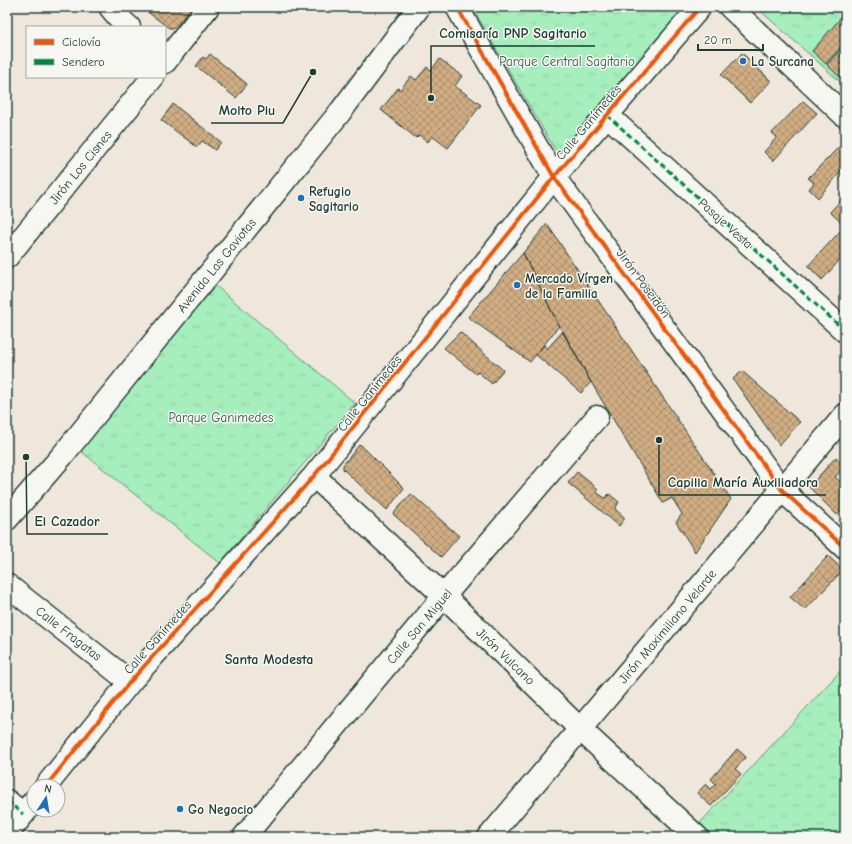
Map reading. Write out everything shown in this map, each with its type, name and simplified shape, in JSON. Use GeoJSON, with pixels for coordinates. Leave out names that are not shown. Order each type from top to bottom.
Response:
{"type":"FeatureCollection","features":[{"type":"Feature","properties":{"kind":"street"},"geometry":{"type":"LineString","coordinates":[[110,7],[128,26]]}},
{"type":"Feature","properties":{"kind":"street","name":"Jirón Los Cisnes"},"geometry":{"type":"LineString","coordinates":[[166,60],[208,7]]}},
{"type":"Feature","properties":{"kind":"street","name":"Avenida Las Gaviotas"},"geometry":{"type":"LineString","coordinates":[[7,519],[62,456],[341,110],[419,7]]}},
{"type":"Feature","properties":{"kind":"street","name":"Jirón Poseidón"},"geometry":{"type":"LineString","coordinates":[[457,7],[554,177],[782,490],[845,548]]}},
{"type":"Feature","properties":{"kind":"street","name":"Calle Ganímedes"},"geometry":{"type":"LineString","coordinates":[[52,778],[130,682],[314,476],[554,177],[700,7]]}},
{"type":"Feature","properties":{"kind":"street"},"geometry":{"type":"LineString","coordinates":[[730,7],[845,116]]}},
{"type":"Feature","properties":{"kind":"street","name":"Jirón Los Cisnes"},"geometry":{"type":"LineString","coordinates":[[7,257],[152,78]]}},
{"type":"Feature","properties":{"kind":"street","name":"Pasaje Vesta"},"geometry":{"type":"LineString","coordinates":[[607,115],[845,331]]}},
{"type":"Feature","properties":{"kind":"street","name":"Jirón Maximiliano Velarde"},"geometry":{"type":"LineString","coordinates":[[489,837],[845,415]]}},
{"type":"Feature","properties":{"kind":"street","name":"Calle San Miguel"},"geometry":{"type":"LineString","coordinates":[[244,837],[444,596],[597,417]]}},
{"type":"Feature","properties":{"kind":"street","name":"Jirón Vulcano"},"geometry":{"type":"LineString","coordinates":[[314,476],[444,596],[580,729],[697,837]]}},
{"type":"Feature","properties":{"kind":"street","name":"Calle Fragatas"},"geometry":{"type":"LineString","coordinates":[[7,585],[130,682]]}},
{"type":"Feature","properties":{"kind":"street"},"geometry":{"type":"LineString","coordinates":[[7,834],[21,805]]}},
{"type":"Feature","properties":{"kind":"green space","name":"Parque Central Sagitario"},"geometry":{"type":"Polygon","coordinates":[[[472,7],[686,7],[561,152],[554,148],[472,7]]]}},
{"type":"Feature","properties":{"kind":"green space"},"geometry":{"type":"Polygon","coordinates":[[[756,7],[845,7],[845,86],[756,7]]]}},
{"type":"Feature","properties":{"kind":"green space","name":"Parque Ganimedes"},"geometry":{"type":"Polygon","coordinates":[[[210,281],[355,403],[220,563],[77,448],[210,281]]]}},
{"type":"Feature","properties":{"kind":"green space"},"geometry":{"type":"Polygon","coordinates":[[[845,666],[845,837],[714,837],[699,824],[845,666]]]}},
{"type":"Feature","properties":{"kind":"building"},"geometry":{"type":"Polygon","coordinates":[[[141,7],[191,8],[175,28],[169,28],[141,7]]]}},
{"type":"Feature","properties":{"kind":"building"},"geometry":{"type":"Polygon","coordinates":[[[845,13],[845,42],[826,64],[812,51],[845,13]]]}},
{"type":"Feature","properties":{"kind":"building"},"geometry":{"type":"Polygon","coordinates":[[[845,44],[845,73],[841,78],[827,65],[845,44]]]}},
{"type":"Feature","properties":{"kind":"building"},"geometry":{"type":"Polygon","coordinates":[[[742,53],[771,81],[750,103],[721,75],[742,53]]]}},
{"type":"Feature","properties":{"kind":"building"},"geometry":{"type":"Polygon","coordinates":[[[210,54],[247,84],[236,98],[196,66],[203,57],[206,59],[210,54]]]}},
{"type":"Feature","properties":{"kind":"building"},"geometry":{"type":"Polygon","coordinates":[[[440,59],[462,76],[455,86],[481,105],[448,148],[432,136],[428,142],[419,135],[416,138],[381,110],[398,88],[400,90],[411,76],[416,80],[427,67],[431,70],[440,59]]]}},
{"type":"Feature","properties":{"kind":"building"},"geometry":{"type":"Polygon","coordinates":[[[803,101],[817,113],[773,161],[764,152],[777,137],[772,133],[803,101]]]}},
{"type":"Feature","properties":{"kind":"building"},"geometry":{"type":"Polygon","coordinates":[[[173,104],[221,142],[215,150],[202,141],[197,147],[161,120],[173,104]]]}},
{"type":"Feature","properties":{"kind":"building"},"geometry":{"type":"Polygon","coordinates":[[[840,146],[845,151],[845,167],[818,198],[809,189],[814,183],[808,178],[840,146]]]}},
{"type":"Feature","properties":{"kind":"building"},"geometry":{"type":"Polygon","coordinates":[[[845,196],[845,226],[830,212],[845,196]]]}},
{"type":"Feature","properties":{"kind":"building"},"geometry":{"type":"Polygon","coordinates":[[[547,224],[731,499],[695,552],[676,522],[682,514],[672,498],[663,503],[559,326],[523,253],[547,224]]]}},
{"type":"Feature","properties":{"kind":"building"},"geometry":{"type":"Polygon","coordinates":[[[845,226],[845,254],[822,280],[808,266],[845,226]]]}},
{"type":"Feature","properties":{"kind":"building","name":"Mercado Vírgen de la Familia"},"geometry":{"type":"Polygon","coordinates":[[[523,253],[559,326],[530,362],[468,317],[523,253]]]}},
{"type":"Feature","properties":{"kind":"building"},"geometry":{"type":"Polygon","coordinates":[[[563,331],[591,382],[581,393],[536,355],[544,345],[547,349],[563,331]]]}},
{"type":"Feature","properties":{"kind":"building"},"geometry":{"type":"Polygon","coordinates":[[[460,332],[503,370],[492,384],[478,372],[476,374],[444,348],[460,332]]]}},
{"type":"Feature","properties":{"kind":"building"},"geometry":{"type":"Polygon","coordinates":[[[742,371],[800,422],[779,445],[733,379],[742,371]]]}},
{"type":"Feature","properties":{"kind":"building"},"geometry":{"type":"Polygon","coordinates":[[[360,444],[404,488],[387,510],[343,469],[343,465],[360,444]]]}},
{"type":"Feature","properties":{"kind":"building"},"geometry":{"type":"Polygon","coordinates":[[[836,457],[845,466],[835,477],[845,486],[845,507],[837,515],[809,487],[836,457]]]}},
{"type":"Feature","properties":{"kind":"building"},"geometry":{"type":"Polygon","coordinates":[[[577,472],[598,489],[596,492],[605,498],[609,494],[619,502],[615,509],[625,518],[619,526],[568,483],[577,472]]]}},
{"type":"Feature","properties":{"kind":"building"},"geometry":{"type":"Polygon","coordinates":[[[411,494],[459,536],[441,557],[393,514],[411,494]]]}},
{"type":"Feature","properties":{"kind":"building"},"geometry":{"type":"Polygon","coordinates":[[[828,556],[843,570],[805,610],[790,597],[828,556]]]}},
{"type":"Feature","properties":{"kind":"building"},"geometry":{"type":"Polygon","coordinates":[[[737,749],[746,757],[735,769],[741,774],[711,806],[697,793],[706,784],[711,789],[716,784],[711,779],[737,749]]]}},
{"type":"Feature","properties":{"kind":"marked path"},"geometry":{"type":"LineString","coordinates":[[607,115],[845,331]]}},
{"type":"Feature","properties":{"kind":"marked path"},"geometry":{"type":"LineString","coordinates":[[7,801],[23,814]]}},
{"type":"Feature","properties":{"kind":"cycle path"},"geometry":{"type":"LineString","coordinates":[[457,7],[554,177],[782,490],[845,548]]}},
{"type":"Feature","properties":{"kind":"cycle path"},"geometry":{"type":"LineString","coordinates":[[52,778],[130,682],[314,476],[554,177],[700,7]]}},
{"type":"Feature","properties":{"kind":"place","name":"La Surcana"},"geometry":{"type":"Point","coordinates":[743,61]}},
{"type":"Feature","properties":{"kind":"place","name":"Molto Piu"},"geometry":{"type":"Point","coordinates":[313,72]}},
{"type":"Feature","properties":{"kind":"place","name":"Comisaría PNP Sagitario"},"geometry":{"type":"Point","coordinates":[431,98]}},
{"type":"Feature","properties":{"kind":"place","name":"Refugio Sagitario"},"geometry":{"type":"Point","coordinates":[301,198]}},
{"type":"Feature","properties":{"kind":"place","name":"Mercado Vírgen de la Familia"},"geometry":{"type":"Point","coordinates":[517,285]}},
{"type":"Feature","properties":{"kind":"place","name":"Capilla María Auxiliadora"},"geometry":{"type":"Point","coordinates":[659,440]}},
{"type":"Feature","properties":{"kind":"place","name":"El Cazador"},"geometry":{"type":"Point","coordinates":[26,457]}},
{"type":"Feature","properties":{"kind":"place","name":"Go Negocio"},"geometry":{"type":"Point","coordinates":[180,809]}},
{"type":"Feature","properties":{"kind":"district","name":"Santa Modesta"},"geometry":{"type":"Point","coordinates":[269,659]}}]}
